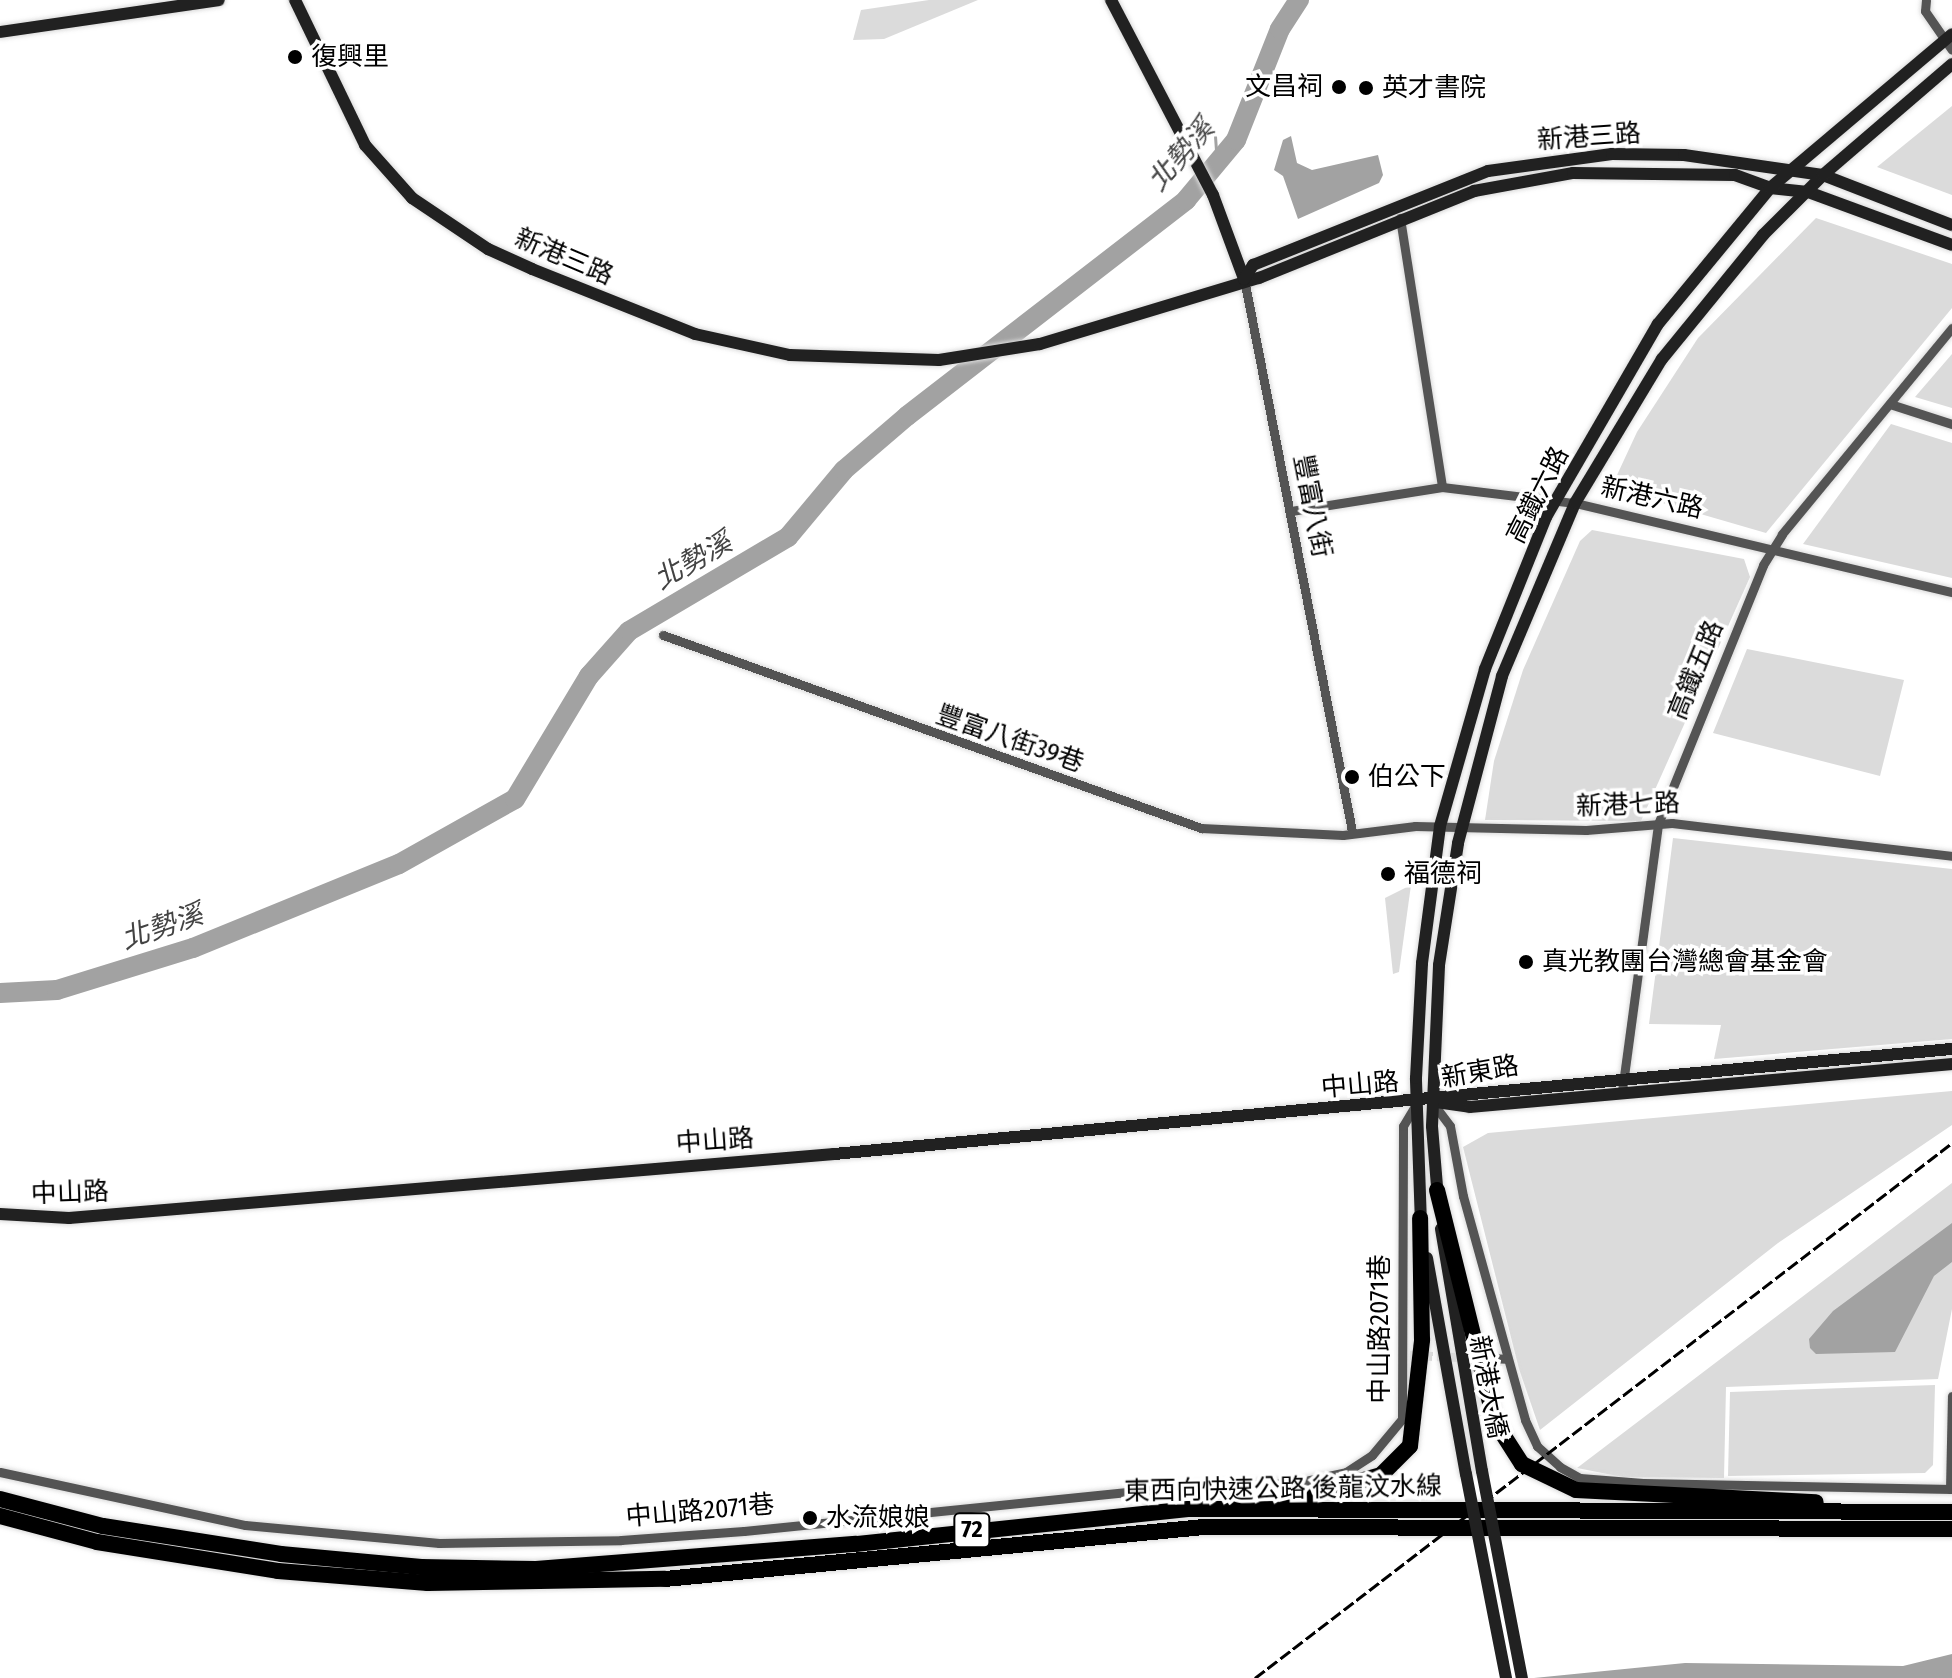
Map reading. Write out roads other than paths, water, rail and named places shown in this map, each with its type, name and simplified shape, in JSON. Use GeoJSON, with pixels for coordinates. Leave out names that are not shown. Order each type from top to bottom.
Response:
{"type":"FeatureCollection","features":[{"type":"Feature","properties":{"kind":"highway"},"geometry":{"type":"LineString","coordinates":[[1437,1190],[1495,1422],[1522,1464],[1576,1490],[1667,1491],[1946,1512]]}},
{"type":"Feature","properties":{"kind":"highway"},"geometry":{"type":"LineString","coordinates":[[1264,1508],[1381,1475],[1410,1446],[1422,1340],[1420,1218]]}},
{"type":"Feature","properties":{"kind":"highway","name":"東西向快速公路 後龍汶水線"},"geometry":{"type":"LineString","coordinates":[[0,1499],[103,1526],[281,1554],[421,1567],[536,1569],[856,1544],[1112,1515],[1264,1508],[1946,1512]]}},
{"type":"Feature","properties":{"kind":"highway","name":"東西向快速公路 後龍汶水線"},"geometry":{"type":"LineString","coordinates":[[0,1516],[97,1542],[278,1571],[458,1583],[665,1579],[1204,1527],[1952,1529]]}},
{"type":"Feature","properties":{"kind":"street"},"geometry":{"type":"LineString","coordinates":[[0,32],[219,0]]}},
{"type":"Feature","properties":{"kind":"street","name":"新港三路"},"geometry":{"type":"LineString","coordinates":[[295,0],[347,114],[385,172],[412,198],[488,249],[707,337],[790,355],[939,360],[1040,344],[1244,279],[1259,278],[1401,219],[1520,179],[1573,173],[1735,175],[1770,188],[1808,192],[1952,245]]}},
{"type":"Feature","properties":{"kind":"street","name":"豐富八街"},"geometry":{"type":"LineString","coordinates":[[1111,0],[1213,195],[1244,279],[1352,831]]}},
{"type":"Feature","properties":{"kind":"street"},"geometry":{"type":"LineString","coordinates":[[1926,0],[1925,11],[1949,41]]}},
{"type":"Feature","properties":{"kind":"street","name":"高鐵六路"},"geometry":{"type":"LineString","coordinates":[[1417,1103],[1422,963],[1440,826],[1485,669],[1554,501],[1658,324],[1770,188],[1949,41]]}},
{"type":"Feature","properties":{"kind":"street","name":"高鐵六路"},"geometry":{"type":"LineString","coordinates":[[1432,1102],[1439,965],[1462,827],[1502,676],[1575,503],[1662,359],[1763,235],[1823,175],[1952,64]]}},
{"type":"Feature","properties":{"kind":"street","name":"新港三路"},"geometry":{"type":"LineString","coordinates":[[1244,279],[1253,265],[1397,204],[1488,171],[1568,158],[1684,155],[1823,175],[1952,225]]}},
{"type":"Feature","properties":{"kind":"street"},"geometry":{"type":"LineString","coordinates":[[1397,204],[1442,487]]}},
{"type":"Feature","properties":{"kind":"street","name":"高鐵五路"},"geometry":{"type":"LineString","coordinates":[[1622,1091],[1658,824],[1771,547],[1952,328]]}},
{"type":"Feature","properties":{"kind":"street"},"geometry":{"type":"LineString","coordinates":[[1890,404],[1952,424]]}},
{"type":"Feature","properties":{"kind":"street","name":"新港六路"},"geometry":{"type":"LineString","coordinates":[[1291,511],[1442,487],[1575,503],[1952,592]]}},
{"type":"Feature","properties":{"kind":"street","name":"豐富八街39巷"},"geometry":{"type":"LineString","coordinates":[[663,635],[1201,828],[1343,835],[1352,831]]}},
{"type":"Feature","properties":{"kind":"street","name":"新港七路"},"geometry":{"type":"LineString","coordinates":[[1352,831],[1440,826],[1586,830],[1658,824],[1952,856]]}},
{"type":"Feature","properties":{"kind":"street","name":"新東路"},"geometry":{"type":"LineString","coordinates":[[1432,1102],[1467,1092],[1952,1049]]}},
{"type":"Feature","properties":{"kind":"street","name":"新東路"},"geometry":{"type":"LineString","coordinates":[[1432,1102],[1470,1107],[1622,1091],[1952,1064]]}},
{"type":"Feature","properties":{"kind":"street"},"geometry":{"type":"LineString","coordinates":[[1432,1102],[1450,1126],[1463,1196],[1507,1359],[1537,1446],[1580,1478],[1951,1489],[1952,1396]]}},
{"type":"Feature","properties":{"kind":"street","name":"中山路"},"geometry":{"type":"LineString","coordinates":[[0,1214],[69,1218],[1432,1102]]}},
{"type":"Feature","properties":{"kind":"street","name":"新港大橋"},"geometry":{"type":"LineString","coordinates":[[1432,1102],[1444,1267],[1522,1678]]}},
{"type":"Feature","properties":{"kind":"street","name":"新港大橋"},"geometry":{"type":"LineString","coordinates":[[1417,1103],[1420,1218],[1506,1678]]}},
{"type":"Feature","properties":{"kind":"street","name":"中山路2071巷"},"geometry":{"type":"LineString","coordinates":[[0,1472],[245,1525],[360,1538],[621,1540],[744,1531],[1179,1487],[1296,1483],[1346,1472],[1372,1455],[1402,1419],[1407,1355],[1403,1126],[1417,1103]]}},
{"type":"Feature","properties":{"kind":"street"},"geometry":{"type":"LineString","coordinates":[[1484,1358],[1507,1359]]}},
{"type":"Feature","properties":{"kind":"waterway","name":"北勢溪"},"geometry":{"type":"LineString","coordinates":[[0,993],[57,990],[193,948],[399,864],[515,799],[589,676],[629,631],[788,537],[844,470],[907,416],[1186,200],[1236,140],[1280,29],[1299,0]]}},
{"type":"Feature","properties":{"kind":"waterway"},"geometry":{"type":"LineString","coordinates":[[1215,136],[1217,163]]}},
{"type":"Feature","properties":{"kind":"tunnel"},"geometry":{"type":"LineString","coordinates":[[1410,1355],[1482,1358]]}},
{"type":"Feature","properties":{"kind":"railway"},"geometry":{"type":"LineString","coordinates":[[1255,1678],[1952,1143]]}},
{"type":"Feature","properties":{"kind":"place","name":"復興里"},"geometry":{"type":"Point","coordinates":[295,57]}},
{"type":"Feature","properties":{"kind":"place","name":"文昌祠"},"geometry":{"type":"Point","coordinates":[1339,87]}},
{"type":"Feature","properties":{"kind":"place","name":"英才書院"},"geometry":{"type":"Point","coordinates":[1366,88]}},
{"type":"Feature","properties":{"kind":"place","name":"伯公下"},"geometry":{"type":"Point","coordinates":[1352,777]}},
{"type":"Feature","properties":{"kind":"place","name":"福德祠"},"geometry":{"type":"Point","coordinates":[1388,874]}},
{"type":"Feature","properties":{"kind":"place","name":"真光教團台灣總會基金會"},"geometry":{"type":"Point","coordinates":[1526,962]}},
{"type":"Feature","properties":{"kind":"place","name":"水流娘娘"},"geometry":{"type":"Point","coordinates":[810,1518]}}]}
